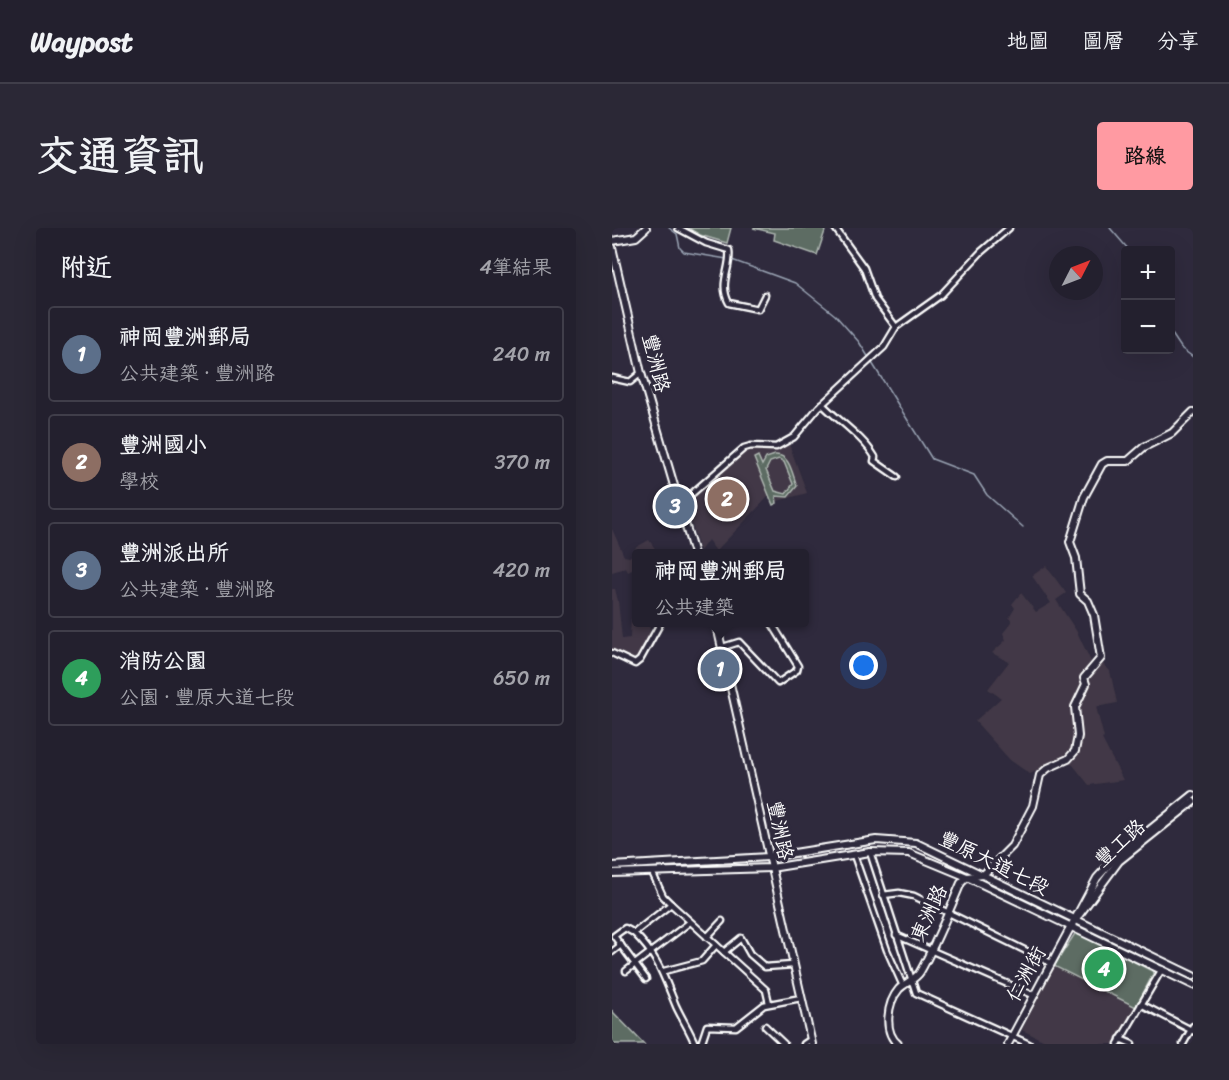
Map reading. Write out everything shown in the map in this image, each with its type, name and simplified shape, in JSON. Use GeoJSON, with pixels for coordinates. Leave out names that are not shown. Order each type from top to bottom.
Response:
{"type":"FeatureCollection","features":[{"type":"Feature","properties":{"kind":"street"},"geometry":{"type":"LineString","coordinates":[[612,241],[636,237],[646,228]]}},
{"type":"Feature","properties":{"kind":"street"},"geometry":{"type":"LineString","coordinates":[[678,228],[706,243],[729,250],[724,275],[725,292],[729,303],[758,309],[765,295]]}},
{"type":"Feature","properties":{"kind":"street"},"geometry":{"type":"LineString","coordinates":[[835,228],[864,268],[875,299],[896,327]]}},
{"type":"Feature","properties":{"kind":"street"},"geometry":{"type":"LineString","coordinates":[[680,504],[744,448],[785,444],[822,404],[884,347],[896,327],[940,295],[981,252],[1009,228]]}},
{"type":"Feature","properties":{"kind":"street","name":"豐洲路"},"geometry":{"type":"LineString","coordinates":[[612,248],[641,373],[693,549]]}},
{"type":"Feature","properties":{"kind":"street"},"geometry":{"type":"LineString","coordinates":[[612,378],[630,382],[641,373]]}},
{"type":"Feature","properties":{"kind":"street"},"geometry":{"type":"LineString","coordinates":[[822,404],[844,427],[866,442],[875,457],[874,461],[897,477]]}},
{"type":"Feature","properties":{"kind":"street"},"geometry":{"type":"LineString","coordinates":[[983,875],[1016,842],[1037,796],[1040,776],[1048,768],[1068,759],[1075,751],[1078,736],[1075,707],[1086,684],[1084,678],[1101,660],[1095,620],[1090,605],[1079,591],[1077,558],[1070,542],[1084,497],[1102,464],[1107,461],[1128,461],[1144,447],[1175,431],[1193,412]]}},
{"type":"Feature","properties":{"kind":"street"},"geometry":{"type":"LineString","coordinates":[[612,653],[635,664],[644,654],[658,627]]}},
{"type":"Feature","properties":{"kind":"street","name":"豐洲路"},"geometry":{"type":"LineString","coordinates":[[717,627],[801,998],[809,1043]]}},
{"type":"Feature","properties":{"kind":"street"},"geometry":{"type":"LineString","coordinates":[[723,647],[739,642],[778,683],[797,670],[798,666],[774,627]]}},
{"type":"Feature","properties":{"kind":"street","name":"豐工路"},"geometry":{"type":"LineString","coordinates":[[1074,920],[1105,868],[1193,795]]}},
{"type":"Feature","properties":{"kind":"street","name":"豐工路"},"geometry":{"type":"LineString","coordinates":[[1074,920],[1119,861],[1193,802]]}},
{"type":"Feature","properties":{"kind":"street","name":"豐原大道七段"},"geometry":{"type":"LineString","coordinates":[[612,866],[769,857],[852,843],[888,840],[916,843],[1193,976]]}},
{"type":"Feature","properties":{"kind":"street"},"geometry":{"type":"LineString","coordinates":[[870,852],[916,993],[1029,1044]]}},
{"type":"Feature","properties":{"kind":"street","name":"豐原大道七段"},"geometry":{"type":"LineString","coordinates":[[612,873],[771,868],[870,852],[915,854],[1193,985]]}},
{"type":"Feature","properties":{"kind":"street"},"geometry":{"type":"LineString","coordinates":[[854,855],[887,950],[903,986]]}},
{"type":"Feature","properties":{"kind":"street"},"geometry":{"type":"LineString","coordinates":[[652,872],[663,896],[766,990],[769,1003]]}},
{"type":"Feature","properties":{"kind":"street","name":"東洲路"},"geometry":{"type":"LineString","coordinates":[[898,1044],[891,1037],[889,1017],[893,997],[903,986],[919,975],[961,883],[967,877],[983,875]]}},
{"type":"Feature","properties":{"kind":"street"},"geometry":{"type":"LineString","coordinates":[[883,895],[899,893],[914,896],[947,915],[1051,963]]}},
{"type":"Feature","properties":{"kind":"street"},"geometry":{"type":"LineString","coordinates":[[634,933],[671,904]]}},
{"type":"Feature","properties":{"kind":"street","name":"仁洲街"},"geometry":{"type":"LineString","coordinates":[[1008,1044],[1074,920]]}},
{"type":"Feature","properties":{"kind":"street"},"geometry":{"type":"LineString","coordinates":[[707,937],[722,921]]}},
{"type":"Feature","properties":{"kind":"street"},"geometry":{"type":"LineString","coordinates":[[626,971],[650,950],[690,922]]}},
{"type":"Feature","properties":{"kind":"street"},"geometry":{"type":"LineString","coordinates":[[646,979],[614,936],[625,928],[634,933],[650,950],[664,971],[677,1007],[695,1044]]}},
{"type":"Feature","properties":{"kind":"street"},"geometry":{"type":"LineString","coordinates":[[896,935],[1033,995]]}},
{"type":"Feature","properties":{"kind":"street"},"geometry":{"type":"LineString","coordinates":[[724,952],[741,938],[750,954],[765,967],[793,965]]}},
{"type":"Feature","properties":{"kind":"street"},"geometry":{"type":"LineString","coordinates":[[612,952],[621,945]]}},
{"type":"Feature","properties":{"kind":"street"},"geometry":{"type":"LineString","coordinates":[[664,971],[702,961],[716,945]]}},
{"type":"Feature","properties":{"kind":"street"},"geometry":{"type":"LineString","coordinates":[[1132,1044],[1119,1041],[1162,969]]}},
{"type":"Feature","properties":{"kind":"street"},"geometry":{"type":"LineString","coordinates":[[701,1044],[707,1026],[736,1027],[758,1007],[801,998]]}},
{"type":"Feature","properties":{"kind":"street"},"geometry":{"type":"LineString","coordinates":[[1141,1004],[1192,1029],[1183,1044]]}},
{"type":"Feature","properties":{"kind":"street"},"geometry":{"type":"LineString","coordinates":[[765,1026],[784,1044]]}},
{"type":"Feature","properties":{"kind":"shaded area"},"geometry":{"type":"Polygon","coordinates":[[[789,444],[807,493],[774,502],[768,497],[718,549],[715,549],[708,540],[699,549],[685,502],[751,446],[773,451],[789,444]]]}},
{"type":"Feature","properties":{"kind":"shaded area"},"geometry":{"type":"Polygon","coordinates":[[[612,529],[624,556],[632,555],[632,570],[628,572],[626,568],[612,572],[612,529]]]}},
{"type":"Feature","properties":{"kind":"shaded area"},"geometry":{"type":"Polygon","coordinates":[[[649,540],[655,549],[636,549],[635,548],[649,540]]]}},
{"type":"Feature","properties":{"kind":"shaded area"},"geometry":{"type":"Polygon","coordinates":[[[1046,566],[1066,593],[1056,600],[1077,632],[1094,668],[1102,663],[1110,671],[1117,703],[1096,707],[1104,738],[1102,739],[1123,780],[1089,785],[1073,765],[1066,762],[1055,762],[1030,774],[1010,760],[975,721],[1001,698],[988,689],[1009,662],[992,653],[1006,640],[1003,633],[1012,622],[1009,618],[1015,608],[1012,604],[1021,593],[1036,612],[1051,603],[1032,576],[1046,566]]]}},
{"type":"Feature","properties":{"kind":"shaded area"},"geometry":{"type":"Polygon","coordinates":[[[612,589],[615,589],[622,639],[630,638],[632,618],[632,627],[650,627],[651,639],[638,660],[612,652],[612,589]]]}},
{"type":"Feature","properties":{"kind":"shaded area"},"geometry":{"type":"Polygon","coordinates":[[[1054,966],[1136,1007],[1114,1044],[1051,1044],[1022,1030],[1054,966]]]}},
{"type":"Feature","properties":{"kind":"green space"},"geometry":{"type":"Polygon","coordinates":[[[688,228],[731,228],[727,243],[700,235],[688,228]]]}},
{"type":"Feature","properties":{"kind":"green space"},"geometry":{"type":"Polygon","coordinates":[[[753,228],[826,228],[817,255],[774,240],[775,233],[753,228]]]}},
{"type":"Feature","properties":{"kind":"green space"},"geometry":{"type":"Polygon","coordinates":[[[775,455],[784,458],[790,466],[797,486],[788,497],[776,496],[777,503],[773,505],[754,458],[758,456],[762,465],[766,458],[775,455]],[[779,459],[770,462],[766,470],[775,491],[786,494],[793,484],[784,462],[779,459]]]}},
{"type":"Feature","properties":{"kind":"green space"},"geometry":{"type":"Polygon","coordinates":[[[1076,932],[1154,972],[1136,1007],[1054,966],[1076,932]]]}},
{"type":"Feature","properties":{"kind":"green space"},"geometry":{"type":"Polygon","coordinates":[[[612,1010],[613,1012],[644,1044],[612,1044],[612,1010]]]}},
{"type":"Feature","properties":{"kind":"waterway"},"geometry":{"type":"LineString","coordinates":[[669,228],[677,234],[680,248],[684,252],[727,259]]}},
{"type":"Feature","properties":{"kind":"waterway"},"geometry":{"type":"LineString","coordinates":[[1110,228],[1126,246]]}},
{"type":"Feature","properties":{"kind":"waterway"},"geometry":{"type":"LineString","coordinates":[[732,260],[795,283],[835,315],[859,342],[932,459],[974,475],[987,495],[1023,527]]}},
{"type":"Feature","properties":{"kind":"waterway"},"geometry":{"type":"LineString","coordinates":[[1175,338],[1182,349],[1193,357]]}},
{"type":"Feature","properties":{"kind":"place","name":"豐洲國小"},"geometry":{"type":"Point","coordinates":[727,499]}},
{"type":"Feature","properties":{"kind":"place","name":"豐洲派出所"},"geometry":{"type":"Point","coordinates":[675,506]}},
{"type":"Feature","properties":{"kind":"place","name":"神岡豐洲郵局"},"geometry":{"type":"Point","coordinates":[720,669]}},
{"type":"Feature","properties":{"kind":"place","name":"消防公園"},"geometry":{"type":"Point","coordinates":[1104,969]}}]}
